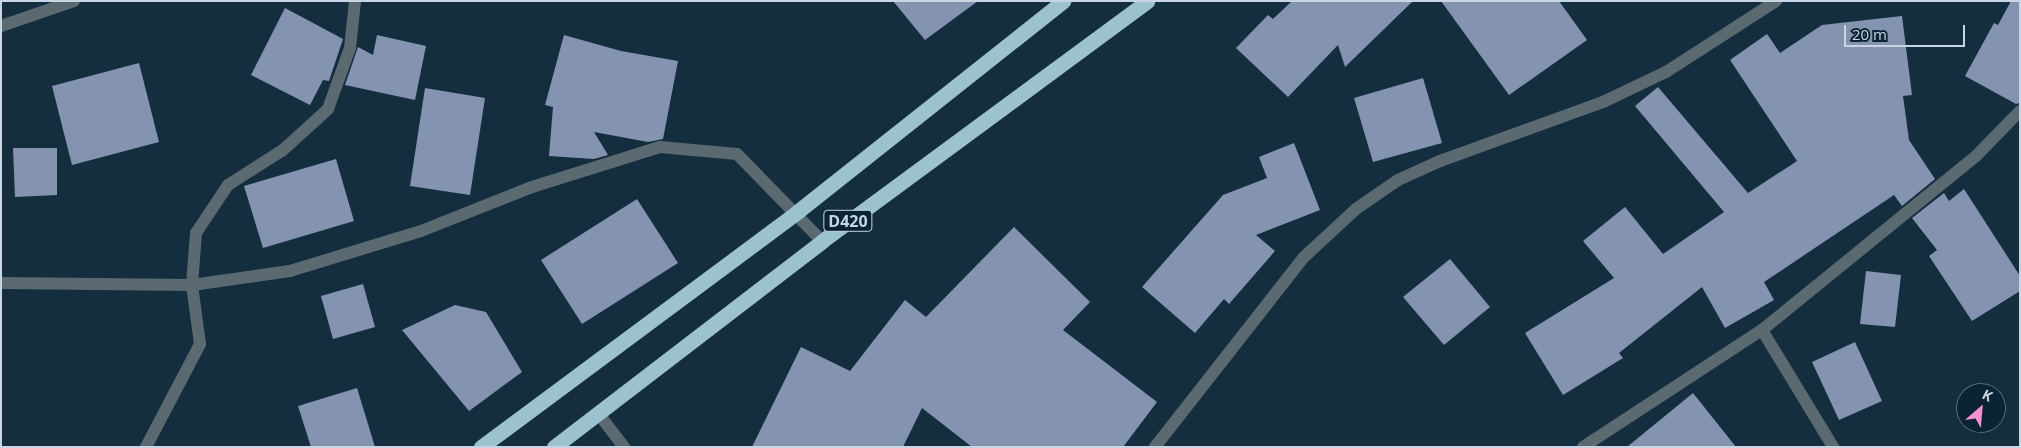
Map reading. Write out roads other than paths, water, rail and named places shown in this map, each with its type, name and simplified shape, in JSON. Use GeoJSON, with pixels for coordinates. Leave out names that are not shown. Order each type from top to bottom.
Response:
{"type":"FeatureCollection","features":[{"type":"Feature","properties":{"kind":"highway","name":"D420"},"geometry":{"type":"LineString","coordinates":[[481,447],[797,212],[1063,1]]}},
{"type":"Feature","properties":{"kind":"highway","name":"D420"},"geometry":{"type":"LineString","coordinates":[[554,447],[822,241],[1146,1]]}},
{"type":"Feature","properties":{"kind":"street"},"geometry":{"type":"LineString","coordinates":[[1,26],[74,1]]}},
{"type":"Feature","properties":{"kind":"street"},"geometry":{"type":"LineString","coordinates":[[146,447],[200,344],[192,285],[196,233],[228,186],[283,150],[328,109],[350,48],[355,1]]}},
{"type":"Feature","properties":{"kind":"street"},"geometry":{"type":"LineString","coordinates":[[1155,447],[1303,258],[1356,209],[1398,180],[1440,161],[1603,102],[1666,72],[1776,1]]}},
{"type":"Feature","properties":{"kind":"street"},"geometry":{"type":"LineString","coordinates":[[1583,447],[1762,330],[1976,156],[2020,111]]}},
{"type":"Feature","properties":{"kind":"street"},"geometry":{"type":"LineString","coordinates":[[1,282],[192,285],[290,271],[421,231],[532,187],[660,147],[737,154],[797,212],[822,241]]}},
{"type":"Feature","properties":{"kind":"street"},"geometry":{"type":"LineString","coordinates":[[1762,330],[1833,447]]}},
{"type":"Feature","properties":{"kind":"street"},"geometry":{"type":"LineString","coordinates":[[598,413],[624,447]]}}]}
